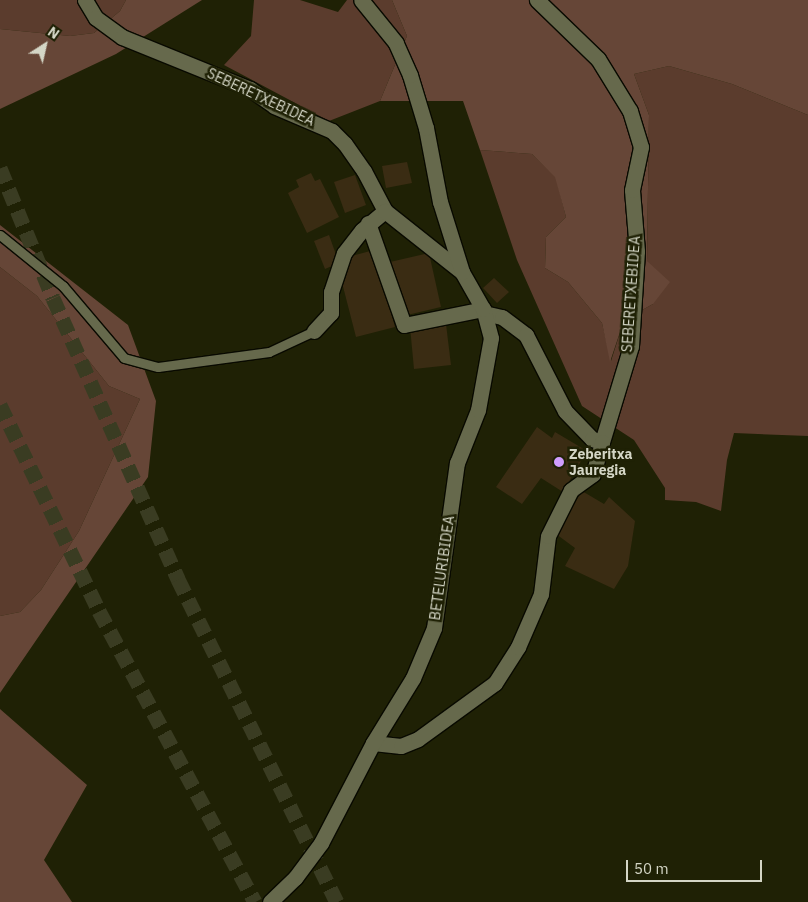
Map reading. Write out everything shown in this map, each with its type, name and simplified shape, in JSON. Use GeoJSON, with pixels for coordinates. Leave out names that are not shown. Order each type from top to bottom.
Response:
{"type":"FeatureCollection","features":[{"type":"Feature","properties":{"kind":"street","name":"SEBERETXEBIDEA"},"geometry":{"type":"LineString","coordinates":[[85,0],[96,18],[122,37],[250,89],[274,106],[332,131],[346,144],[364,171],[385,211],[462,272]]}},
{"type":"Feature","properties":{"kind":"street","name":"SEBERETXEBIDEA"},"geometry":{"type":"LineString","coordinates":[[360,0],[396,43],[410,75],[426,128],[440,202],[462,272],[483,311]]}},
{"type":"Feature","properties":{"kind":"street","name":"SEBERETXEBIDEA"},"geometry":{"type":"LineString","coordinates":[[373,743],[401,746],[418,739],[496,683],[518,647],[541,594],[548,536],[570,490],[593,474],[630,346],[637,251],[632,190],[641,147],[630,111],[598,59],[538,0]]}},
{"type":"Feature","properties":{"kind":"street"},"geometry":{"type":"LineString","coordinates":[[314,331],[331,313],[331,292],[344,253],[368,223],[385,211]]}},
{"type":"Feature","properties":{"kind":"street"},"geometry":{"type":"LineString","coordinates":[[368,223],[404,325],[483,311],[502,317],[526,335],[565,411],[592,439],[602,442]]}},
{"type":"Feature","properties":{"kind":"street","name":"BETELURIBIDEA"},"geometry":{"type":"LineString","coordinates":[[270,902],[295,878],[321,843],[373,743],[413,678],[434,628],[457,463],[478,410],[491,338],[483,311]]}},
{"type":"Feature","properties":{"kind":"lane"},"geometry":{"type":"LineString","coordinates":[[0,235],[63,286],[124,358],[158,367],[269,352],[314,331]]}},
{"type":"Feature","properties":{"kind":"shaded area"},"geometry":{"type":"Polygon","coordinates":[[[0,0],[126,0],[120,11],[94,33],[70,36],[0,29],[0,0]]]}},
{"type":"Feature","properties":{"kind":"shaded area"},"geometry":{"type":"Polygon","coordinates":[[[126,0],[202,0],[116,54],[0,109],[0,29],[70,36],[94,33],[120,11],[126,0]]]}},
{"type":"Feature","properties":{"kind":"shaded area"},"geometry":{"type":"Polygon","coordinates":[[[254,0],[300,0],[338,12],[347,0],[392,0],[407,36],[380,101],[329,121],[224,65],[251,36],[254,0]]]}},
{"type":"Feature","properties":{"kind":"shaded area"},"geometry":{"type":"Polygon","coordinates":[[[392,0],[808,0],[808,115],[732,84],[669,66],[634,74],[649,115],[647,261],[670,282],[653,304],[624,320],[610,362],[602,323],[568,282],[545,268],[546,237],[566,217],[555,177],[532,154],[480,150],[463,101],[380,101],[407,36],[392,0]]]}},
{"type":"Feature","properties":{"kind":"shaded area"},"geometry":{"type":"Polygon","coordinates":[[[669,66],[732,84],[808,115],[808,436],[734,433],[727,460],[721,511],[696,502],[665,500],[665,488],[634,440],[582,406],[517,260],[480,150],[532,154],[556,177],[566,217],[546,237],[545,268],[568,282],[602,323],[611,361],[624,320],[653,304],[647,261],[649,115],[634,74],[669,66]]]}},
{"type":"Feature","properties":{"kind":"shaded area"},"geometry":{"type":"Polygon","coordinates":[[[0,225],[128,325],[156,401],[148,477],[0,693],[0,616],[20,612],[41,590],[79,531],[140,399],[109,386],[37,296],[0,267],[0,225]]]}},
{"type":"Feature","properties":{"kind":"shaded area"},"geometry":{"type":"Polygon","coordinates":[[[0,267],[37,296],[109,386],[140,399],[79,531],[41,590],[20,612],[0,616],[0,267]]]}},
{"type":"Feature","properties":{"kind":"shaded area"},"geometry":{"type":"Polygon","coordinates":[[[0,709],[87,785],[44,860],[72,902],[0,902],[0,709]]]}},
{"type":"Feature","properties":{"kind":"building"},"geometry":{"type":"Polygon","coordinates":[[[407,162],[412,183],[386,188],[382,166],[407,162]]]}},
{"type":"Feature","properties":{"kind":"building"},"geometry":{"type":"Polygon","coordinates":[[[311,173],[315,181],[320,179],[339,217],[307,233],[288,193],[299,187],[296,180],[311,173]]]}},
{"type":"Feature","properties":{"kind":"building"},"geometry":{"type":"Polygon","coordinates":[[[355,175],[366,205],[345,213],[334,182],[355,175]]]}},
{"type":"Feature","properties":{"kind":"building"},"geometry":{"type":"Polygon","coordinates":[[[329,235],[339,263],[325,269],[314,241],[329,235]]]}},
{"type":"Feature","properties":{"kind":"building"},"geometry":{"type":"Polygon","coordinates":[[[374,250],[395,327],[356,337],[339,271],[347,269],[344,258],[374,250]]]}},
{"type":"Feature","properties":{"kind":"building"},"geometry":{"type":"Polygon","coordinates":[[[429,253],[441,307],[403,316],[390,262],[429,253]]]}},
{"type":"Feature","properties":{"kind":"building"},"geometry":{"type":"Polygon","coordinates":[[[494,278],[509,292],[497,303],[483,288],[494,278]]]}},
{"type":"Feature","properties":{"kind":"building"},"geometry":{"type":"Polygon","coordinates":[[[446,324],[451,365],[414,369],[410,327],[446,324]]]}},
{"type":"Feature","properties":{"kind":"building"},"geometry":{"type":"Polygon","coordinates":[[[537,427],[552,438],[555,432],[587,451],[563,492],[541,478],[522,504],[496,487],[537,427]]]}},
{"type":"Feature","properties":{"kind":"building"},"geometry":{"type":"Polygon","coordinates":[[[582,491],[604,504],[609,497],[635,521],[628,566],[614,589],[565,566],[575,548],[556,534],[582,491]]]}},
{"type":"Feature","properties":{"kind":"tunnel"},"geometry":{"type":"LineString","coordinates":[[0,168],[53,298],[178,579],[337,902]]}},
{"type":"Feature","properties":{"kind":"tunnel"},"geometry":{"type":"LineString","coordinates":[[0,405],[99,611],[255,902]]}},
{"type":"Feature","properties":{"kind":"place","name":"Zeberitxa Jauregia"},"geometry":{"type":"Point","coordinates":[559,462]}}]}
